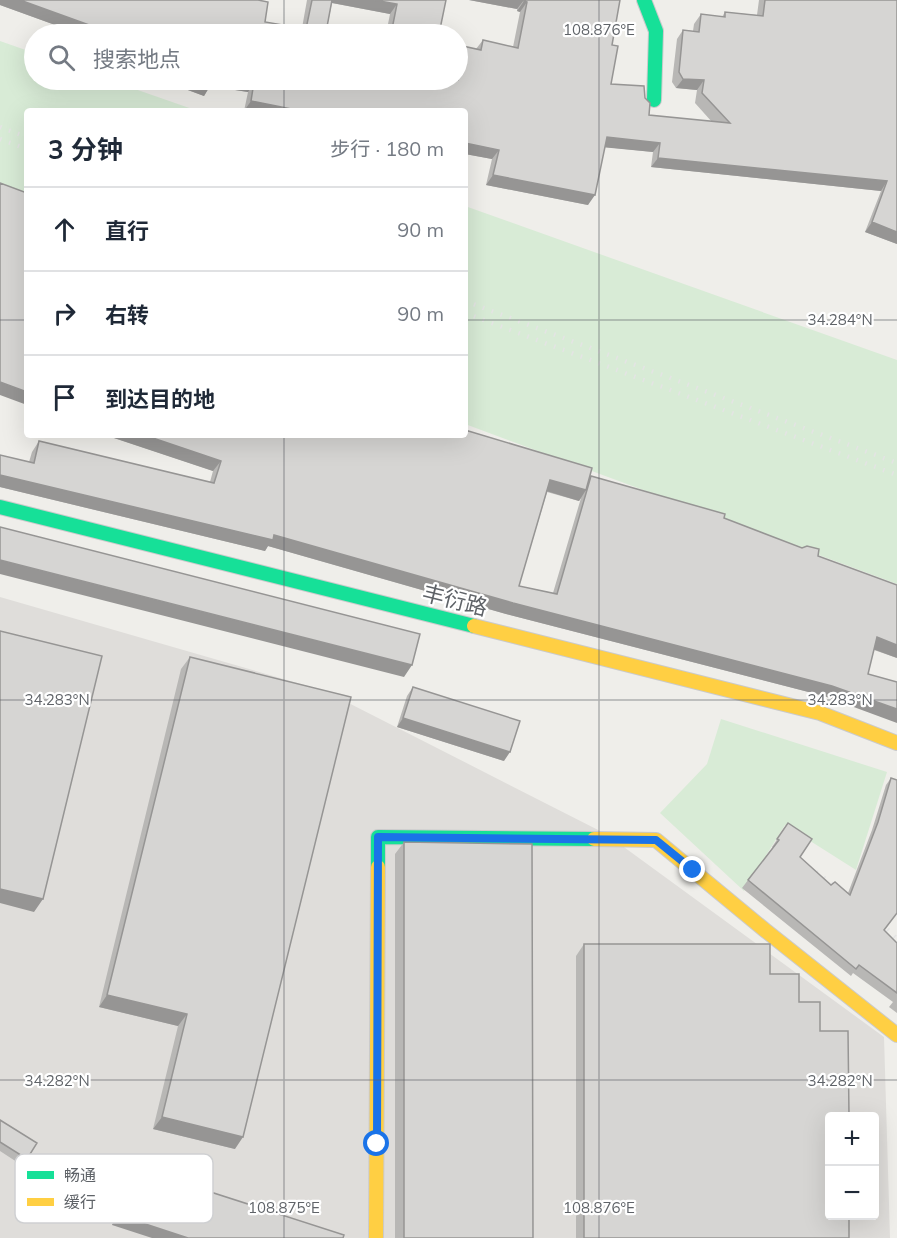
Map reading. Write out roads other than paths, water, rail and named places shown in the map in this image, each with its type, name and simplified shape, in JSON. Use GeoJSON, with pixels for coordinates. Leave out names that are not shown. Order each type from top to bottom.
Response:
{"type":"FeatureCollection","features":[{"type":"Feature","properties":{"kind":"street"},"geometry":{"type":"LineString","coordinates":[[644,0],[656,31],[654,100]]}},
{"type":"Feature","properties":{"kind":"street","name":"丰衍路"},"geometry":{"type":"LineString","coordinates":[[0,507],[820,713],[897,743]]}},
{"type":"Feature","properties":{"kind":"street"},"geometry":{"type":"LineString","coordinates":[[376,1238],[378,837],[656,840],[897,1035]]}},
{"type":"Feature","properties":{"kind":"railway"},"geometry":{"type":"LineString","coordinates":[[0,127],[24,136]]}},
{"type":"Feature","properties":{"kind":"railway"},"geometry":{"type":"LineString","coordinates":[[0,139],[24,148]]}},
{"type":"Feature","properties":{"kind":"railway"},"geometry":{"type":"LineString","coordinates":[[468,302],[897,463]]}},
{"type":"Feature","properties":{"kind":"railway"},"geometry":{"type":"LineString","coordinates":[[468,314],[897,475]]}},
{"type":"Feature","properties":{"kind":"railway"},"geometry":{"type":"LineString","coordinates":[[816,872],[845,894]]}},
{"type":"Feature","properties":{"kind":"railway"},"geometry":{"type":"LineString","coordinates":[[874,916],[897,939]]}}]}
